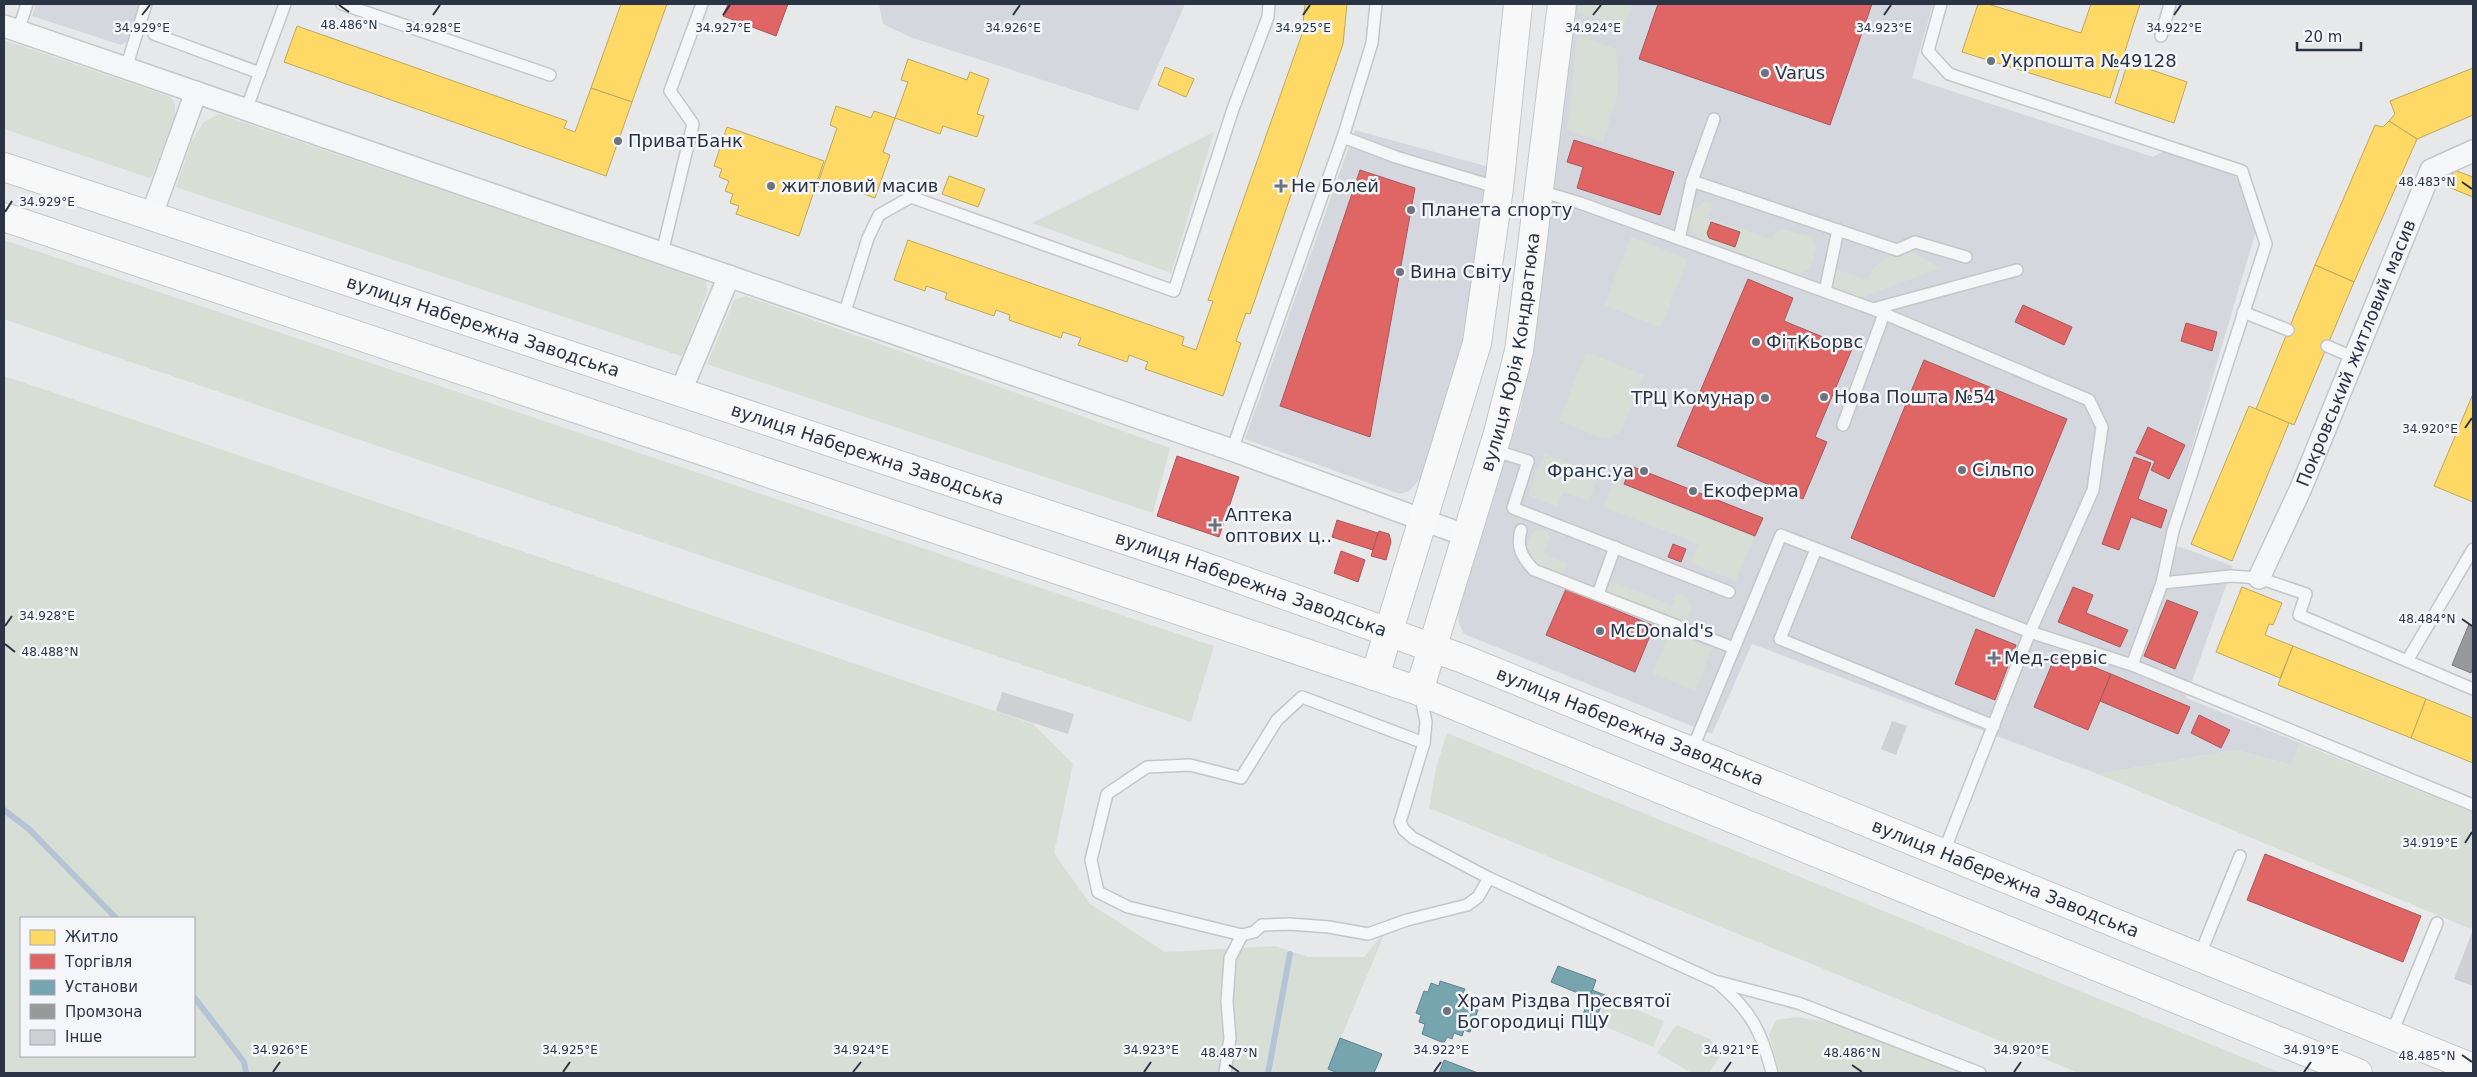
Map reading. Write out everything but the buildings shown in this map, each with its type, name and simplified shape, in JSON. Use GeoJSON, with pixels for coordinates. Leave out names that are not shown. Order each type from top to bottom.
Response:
{"type":"FeatureCollection","features":[{"type":"Feature","properties":{"kind":"main road","name":"вулиця Юрія Кондратюка"},"geometry":{"type":"LineString","coordinates":[[1375,676],[1478,343],[1499,188],[1518,4]]}},
{"type":"Feature","properties":{"kind":"main road","name":"вулиця Юрія Кондратюка"},"geometry":{"type":"LineString","coordinates":[[1419,691],[1493,450],[1520,351],[1562,4]]}},
{"type":"Feature","properties":{"kind":"main road","name":"вулиця Набережна Заводська"},"geometry":{"type":"LineString","coordinates":[[4,167],[1200,565],[1389,631],[1692,750],[2473,1068]]}},
{"type":"Feature","properties":{"kind":"main road"},"geometry":{"type":"LineString","coordinates":[[4,217],[1419,691],[2358,1073]]}},
{"type":"Feature","properties":{"kind":"street"},"geometry":{"type":"LineString","coordinates":[[11,28],[1232,450],[1467,536]]}},
{"type":"Feature","properties":{"kind":"street"},"geometry":{"type":"LineString","coordinates":[[152,217],[196,92]]}},
{"type":"Feature","properties":{"kind":"street","name":"Покровський житловий масив"},"geometry":{"type":"LineString","coordinates":[[2259,578],[2301,488],[2356,358],[2431,170],[2473,151]]}},
{"type":"Feature","properties":{"kind":"street"},"geometry":{"type":"LineString","coordinates":[[680,393],[729,276]]}},
{"type":"Feature","properties":{"kind":"lane"},"geometry":{"type":"LineString","coordinates":[[11,28],[27,4]]}},
{"type":"Feature","properties":{"kind":"lane"},"geometry":{"type":"LineString","coordinates":[[126,68],[146,4]]}},
{"type":"Feature","properties":{"kind":"lane"},"geometry":{"type":"LineString","coordinates":[[246,110],[285,4]]}},
{"type":"Feature","properties":{"kind":"lane"},"geometry":{"type":"LineString","coordinates":[[342,4],[550,75]]}},
{"type":"Feature","properties":{"kind":"lane"},"geometry":{"type":"LineString","coordinates":[[662,253],[693,124],[670,91],[702,4]]}},
{"type":"Feature","properties":{"kind":"lane"},"geometry":{"type":"LineString","coordinates":[[844,315],[868,238],[879,215],[911,197],[1174,291],[1233,109],[1268,17],[1270,4]]}},
{"type":"Feature","properties":{"kind":"lane"},"geometry":{"type":"LineString","coordinates":[[1232,450],[1343,137],[1372,43],[1376,4]]}},
{"type":"Feature","properties":{"kind":"lane"},"geometry":{"type":"LineString","coordinates":[[1942,4],[1928,51],[1949,74],[2242,171],[2266,244],[2173,531],[2162,583],[2132,666]]}},
{"type":"Feature","properties":{"kind":"lane"},"geometry":{"type":"LineString","coordinates":[[2161,36],[2170,4]]}},
{"type":"Feature","properties":{"kind":"lane"},"geometry":{"type":"LineString","coordinates":[[154,34],[260,72]]}},
{"type":"Feature","properties":{"kind":"lane"},"geometry":{"type":"LineString","coordinates":[[1679,239],[1692,180],[1714,119]]}},
{"type":"Feature","properties":{"kind":"lane"},"geometry":{"type":"LineString","coordinates":[[1343,137],[1396,157],[1499,188]]}},
{"type":"Feature","properties":{"kind":"lane"},"geometry":{"type":"LineString","coordinates":[[1692,180],[1897,250],[1915,242],[1966,257]]}},
{"type":"Feature","properties":{"kind":"lane"},"geometry":{"type":"LineString","coordinates":[[1540,191],[1580,203],[1825,291],[2089,400],[2102,427],[2093,490],[2030,632],[1944,854]]}},
{"type":"Feature","properties":{"kind":"lane"},"geometry":{"type":"LineString","coordinates":[[1825,291],[1838,230]]}},
{"type":"Feature","properties":{"kind":"lane"},"geometry":{"type":"LineString","coordinates":[[1872,309],[2017,270]]}},
{"type":"Feature","properties":{"kind":"lane"},"geometry":{"type":"LineString","coordinates":[[2243,312],[2288,330]]}},
{"type":"Feature","properties":{"kind":"lane"},"geometry":{"type":"LineString","coordinates":[[1843,425],[1884,314]]}},
{"type":"Feature","properties":{"kind":"lane"},"geometry":{"type":"LineString","coordinates":[[2328,346],[2356,358]]}},
{"type":"Feature","properties":{"kind":"lane"},"geometry":{"type":"LineString","coordinates":[[1493,450],[1528,461],[1513,508],[1729,592]]}},
{"type":"Feature","properties":{"kind":"lane"},"geometry":{"type":"LineString","coordinates":[[1522,530],[1518,540],[1521,555],[1534,570],[1734,648]]}},
{"type":"Feature","properties":{"kind":"lane"},"geometry":{"type":"LineString","coordinates":[[1692,750],[1781,536],[2030,632],[2132,666],[2473,805]]}},
{"type":"Feature","properties":{"kind":"lane"},"geometry":{"type":"LineString","coordinates":[[1598,594],[1616,547]]}},
{"type":"Feature","properties":{"kind":"lane"},"geometry":{"type":"LineString","coordinates":[[1816,549],[1780,639],[1994,726]]}},
{"type":"Feature","properties":{"kind":"lane"},"geometry":{"type":"LineString","coordinates":[[2407,661],[2473,549]]}},
{"type":"Feature","properties":{"kind":"lane"},"geometry":{"type":"LineString","coordinates":[[2162,583],[2231,576],[2259,578],[2306,594],[2299,615],[2473,689]]}},
{"type":"Feature","properties":{"kind":"lane"},"geometry":{"type":"LineString","coordinates":[[1419,691],[1426,722],[1424,744],[1400,822],[1404,830],[1413,838],[1489,878],[1718,982],[1798,1003],[1980,1073]]}},
{"type":"Feature","properties":{"kind":"lane"},"geometry":{"type":"LineString","coordinates":[[1424,744],[1302,698],[1277,720],[1241,778],[1190,765],[1147,767],[1107,794],[1091,860],[1098,892],[1128,907],[1242,935],[1254,932],[1262,925],[1290,924],[1329,927],[1368,934],[1407,920],[1467,905],[1478,897],[1489,878]]}},
{"type":"Feature","properties":{"kind":"lane"},"geometry":{"type":"LineString","coordinates":[[2199,957],[2240,856]]}},
{"type":"Feature","properties":{"kind":"lane"},"geometry":{"type":"LineString","coordinates":[[2391,1035],[2437,924]]}},
{"type":"Feature","properties":{"kind":"lane"},"geometry":{"type":"LineString","coordinates":[[1225,1073],[1230,1038],[1227,1002],[1230,958],[1242,935]]}},
{"type":"Feature","properties":{"kind":"lane"},"geometry":{"type":"LineString","coordinates":[[1718,982],[1742,1004],[1759,1031],[1772,1073]]}},
{"type":"Feature","properties":{"kind":"shaded area"},"geometry":{"type":"Polygon","coordinates":[[[36,4],[142,4],[131,39],[121,45],[32,16],[36,4]]]}},
{"type":"Feature","properties":{"kind":"shaded area"},"geometry":{"type":"Polygon","coordinates":[[[879,4],[1185,4],[1138,111],[910,37],[883,24],[879,4]]]}},
{"type":"Feature","properties":{"kind":"shaded area"},"geometry":{"type":"Polygon","coordinates":[[[1572,4],[1933,4],[1912,78],[2153,157],[2166,150],[2229,171],[2239,181],[2256,231],[2164,541],[2233,566],[2186,698],[2300,743],[2291,765],[2236,750],[2098,774],[1752,644],[1712,734],[1464,634],[1459,623],[1458,613],[1520,412],[1531,354],[1572,4]]]}},
{"type":"Feature","properties":{"kind":"shaded area"},"geometry":{"type":"Polygon","coordinates":[[[1579,4],[1633,4],[1624,28],[1578,13],[1579,4]]]}},
{"type":"Feature","properties":{"kind":"shaded area"},"geometry":{"type":"Polygon","coordinates":[[[1577,35],[1616,49],[1618,94],[1603,142],[1567,130],[1577,35]]]}},
{"type":"Feature","properties":{"kind":"shaded area"},"geometry":{"type":"Polygon","coordinates":[[[4,40],[171,97],[175,105],[175,115],[150,178],[4,129],[4,40]]]}},
{"type":"Feature","properties":{"kind":"shaded area"},"geometry":{"type":"Polygon","coordinates":[[[219,114],[706,281],[707,292],[684,353],[681,356],[176,187],[192,140],[204,122],[219,114]]]}},
{"type":"Feature","properties":{"kind":"shaded area"},"geometry":{"type":"Polygon","coordinates":[[[1355,130],[1489,167],[1465,341],[1424,475],[1409,491],[1400,494],[1245,439],[1355,130]]]}},
{"type":"Feature","properties":{"kind":"shaded area"},"geometry":{"type":"Polygon","coordinates":[[[1214,132],[1171,273],[1032,223],[1214,132]]]}},
{"type":"Feature","properties":{"kind":"shaded area"},"geometry":{"type":"Polygon","coordinates":[[[1705,201],[1713,203],[1708,218],[1771,239],[1775,232],[1781,229],[1812,237],[1817,247],[1810,268],[1799,275],[1698,237],[1691,230],[1689,214],[1705,201]]]}},
{"type":"Feature","properties":{"kind":"shaded area"},"geometry":{"type":"Polygon","coordinates":[[[1631,237],[1688,259],[1661,328],[1604,305],[1631,237]]]}},
{"type":"Feature","properties":{"kind":"shaded area"},"geometry":{"type":"Polygon","coordinates":[[[4,240],[1214,646],[1191,722],[4,319],[4,240]]]}},
{"type":"Feature","properties":{"kind":"shaded area"},"geometry":{"type":"Polygon","coordinates":[[[1910,251],[1941,268],[1860,298],[1834,288],[1832,283],[1836,269],[1867,280],[1879,263],[1889,257],[1910,251]]]}},
{"type":"Feature","properties":{"kind":"shaded area"},"geometry":{"type":"Polygon","coordinates":[[[746,296],[1170,448],[1153,513],[707,364],[734,300],[746,296]]]}},
{"type":"Feature","properties":{"kind":"shaded area"},"geometry":{"type":"Polygon","coordinates":[[[1586,352],[1644,375],[1621,432],[1605,439],[1559,421],[1586,352]]]}},
{"type":"Feature","properties":{"kind":"shaded area"},"geometry":{"type":"Polygon","coordinates":[[[4,376],[1033,724],[1073,764],[1054,853],[1090,904],[1165,952],[1275,946],[1308,957],[1364,957],[1386,930],[1328,1069],[1338,1073],[4,1073],[4,376]]]}},
{"type":"Feature","properties":{"kind":"shaded area"},"geometry":{"type":"Polygon","coordinates":[[[1544,453],[1599,475],[1589,501],[1563,492],[1557,507],[1528,495],[1544,453]]]}},
{"type":"Feature","properties":{"kind":"shaded area"},"geometry":{"type":"Polygon","coordinates":[[[1613,482],[1754,537],[1736,581],[1690,563],[1698,544],[1603,507],[1613,482]]]}},
{"type":"Feature","properties":{"kind":"shaded area"},"geometry":{"type":"Polygon","coordinates":[[[1539,529],[1547,531],[1550,537],[1544,554],[1567,563],[1562,575],[1539,566],[1530,558],[1528,541],[1532,534],[1539,529]]]}},
{"type":"Feature","properties":{"kind":"shaded area"},"geometry":{"type":"Polygon","coordinates":[[[1610,580],[1672,605],[1677,592],[1687,597],[1691,610],[1683,620],[1677,620],[1605,592],[1610,580]]]}},
{"type":"Feature","properties":{"kind":"shaded area"},"geometry":{"type":"Polygon","coordinates":[[[1669,632],[1712,648],[1696,691],[1653,674],[1669,632]]]}},
{"type":"Feature","properties":{"kind":"shaded area"},"geometry":{"type":"Polygon","coordinates":[[[1447,733],[2281,1073],[2079,1073],[1429,808],[1436,768],[1447,733]]]}},
{"type":"Feature","properties":{"kind":"shaded area"},"geometry":{"type":"Polygon","coordinates":[[[2300,743],[2473,813],[2473,922],[2471,929],[2098,774],[2236,750],[2291,765],[2300,743]]]}},
{"type":"Feature","properties":{"kind":"shaded area"},"geometry":{"type":"Polygon","coordinates":[[[1607,997],[1664,1021],[1653,1047],[1597,1023],[1607,997]]]}},
{"type":"Feature","properties":{"kind":"shaded area"},"geometry":{"type":"Polygon","coordinates":[[[1797,1017],[1845,1025],[1965,1073],[1780,1073],[1769,1035],[1776,1020],[1797,1017]]]}},
{"type":"Feature","properties":{"kind":"shaded area"},"geometry":{"type":"Polygon","coordinates":[[[1676,1025],[1710,1039],[1720,1056],[1709,1073],[1692,1073],[1657,1053],[1676,1025]]]}},
{"type":"Feature","properties":{"kind":"waterway"},"geometry":{"type":"LineString","coordinates":[[4,810],[29,829],[115,917]]}},
{"type":"Feature","properties":{"kind":"waterway"},"geometry":{"type":"LineString","coordinates":[[1268,1073],[1290,954]]}},
{"type":"Feature","properties":{"kind":"waterway"},"geometry":{"type":"LineString","coordinates":[[195,998],[244,1062],[246,1073]]}},
{"type":"Feature","properties":{"kind":"place","name":"Укрпошта №49128"},"geometry":{"type":"Point","coordinates":[1991,61]}},
{"type":"Feature","properties":{"kind":"place","name":"Varus"},"geometry":{"type":"Point","coordinates":[1765,73]}},
{"type":"Feature","properties":{"kind":"place","name":"ПриватБанк"},"geometry":{"type":"Point","coordinates":[618,141]}},
{"type":"Feature","properties":{"kind":"place","name":"житловий масив"},"geometry":{"type":"Point","coordinates":[771,186]}},
{"type":"Feature","properties":{"kind":"place","name":"Не Болей"},"geometry":{"type":"Point","coordinates":[1281,186]}},
{"type":"Feature","properties":{"kind":"place","name":"Планета спорту"},"geometry":{"type":"Point","coordinates":[1411,210]}},
{"type":"Feature","properties":{"kind":"place","name":"Вина Світу"},"geometry":{"type":"Point","coordinates":[1400,272]}},
{"type":"Feature","properties":{"kind":"place","name":"ФiтКьорвс"},"geometry":{"type":"Point","coordinates":[1756,342]}},
{"type":"Feature","properties":{"kind":"place","name":"Нова Пошта №54"},"geometry":{"type":"Point","coordinates":[1824,397]}},
{"type":"Feature","properties":{"kind":"place","name":"ТРЦ Комунар"},"geometry":{"type":"Point","coordinates":[1765,398]}},
{"type":"Feature","properties":{"kind":"place","name":"Сільпо"},"geometry":{"type":"Point","coordinates":[1962,470]}},
{"type":"Feature","properties":{"kind":"place","name":"Франс.уа"},"geometry":{"type":"Point","coordinates":[1644,471]}},
{"type":"Feature","properties":{"kind":"place","name":"Екоферма"},"geometry":{"type":"Point","coordinates":[1693,491]}},
{"type":"Feature","properties":{"kind":"place","name":"Аптека оптових ц‥"},"geometry":{"type":"Point","coordinates":[1215,525]}},
{"type":"Feature","properties":{"kind":"place","name":"McDonald's"},"geometry":{"type":"Point","coordinates":[1600,631]}},
{"type":"Feature","properties":{"kind":"place","name":"Мед-сервіс"},"geometry":{"type":"Point","coordinates":[1994,658]}},
{"type":"Feature","properties":{"kind":"place","name":"Храм Різдва Пресвятої Богородиці ПЦУ"},"geometry":{"type":"Point","coordinates":[1447,1011]}}]}
